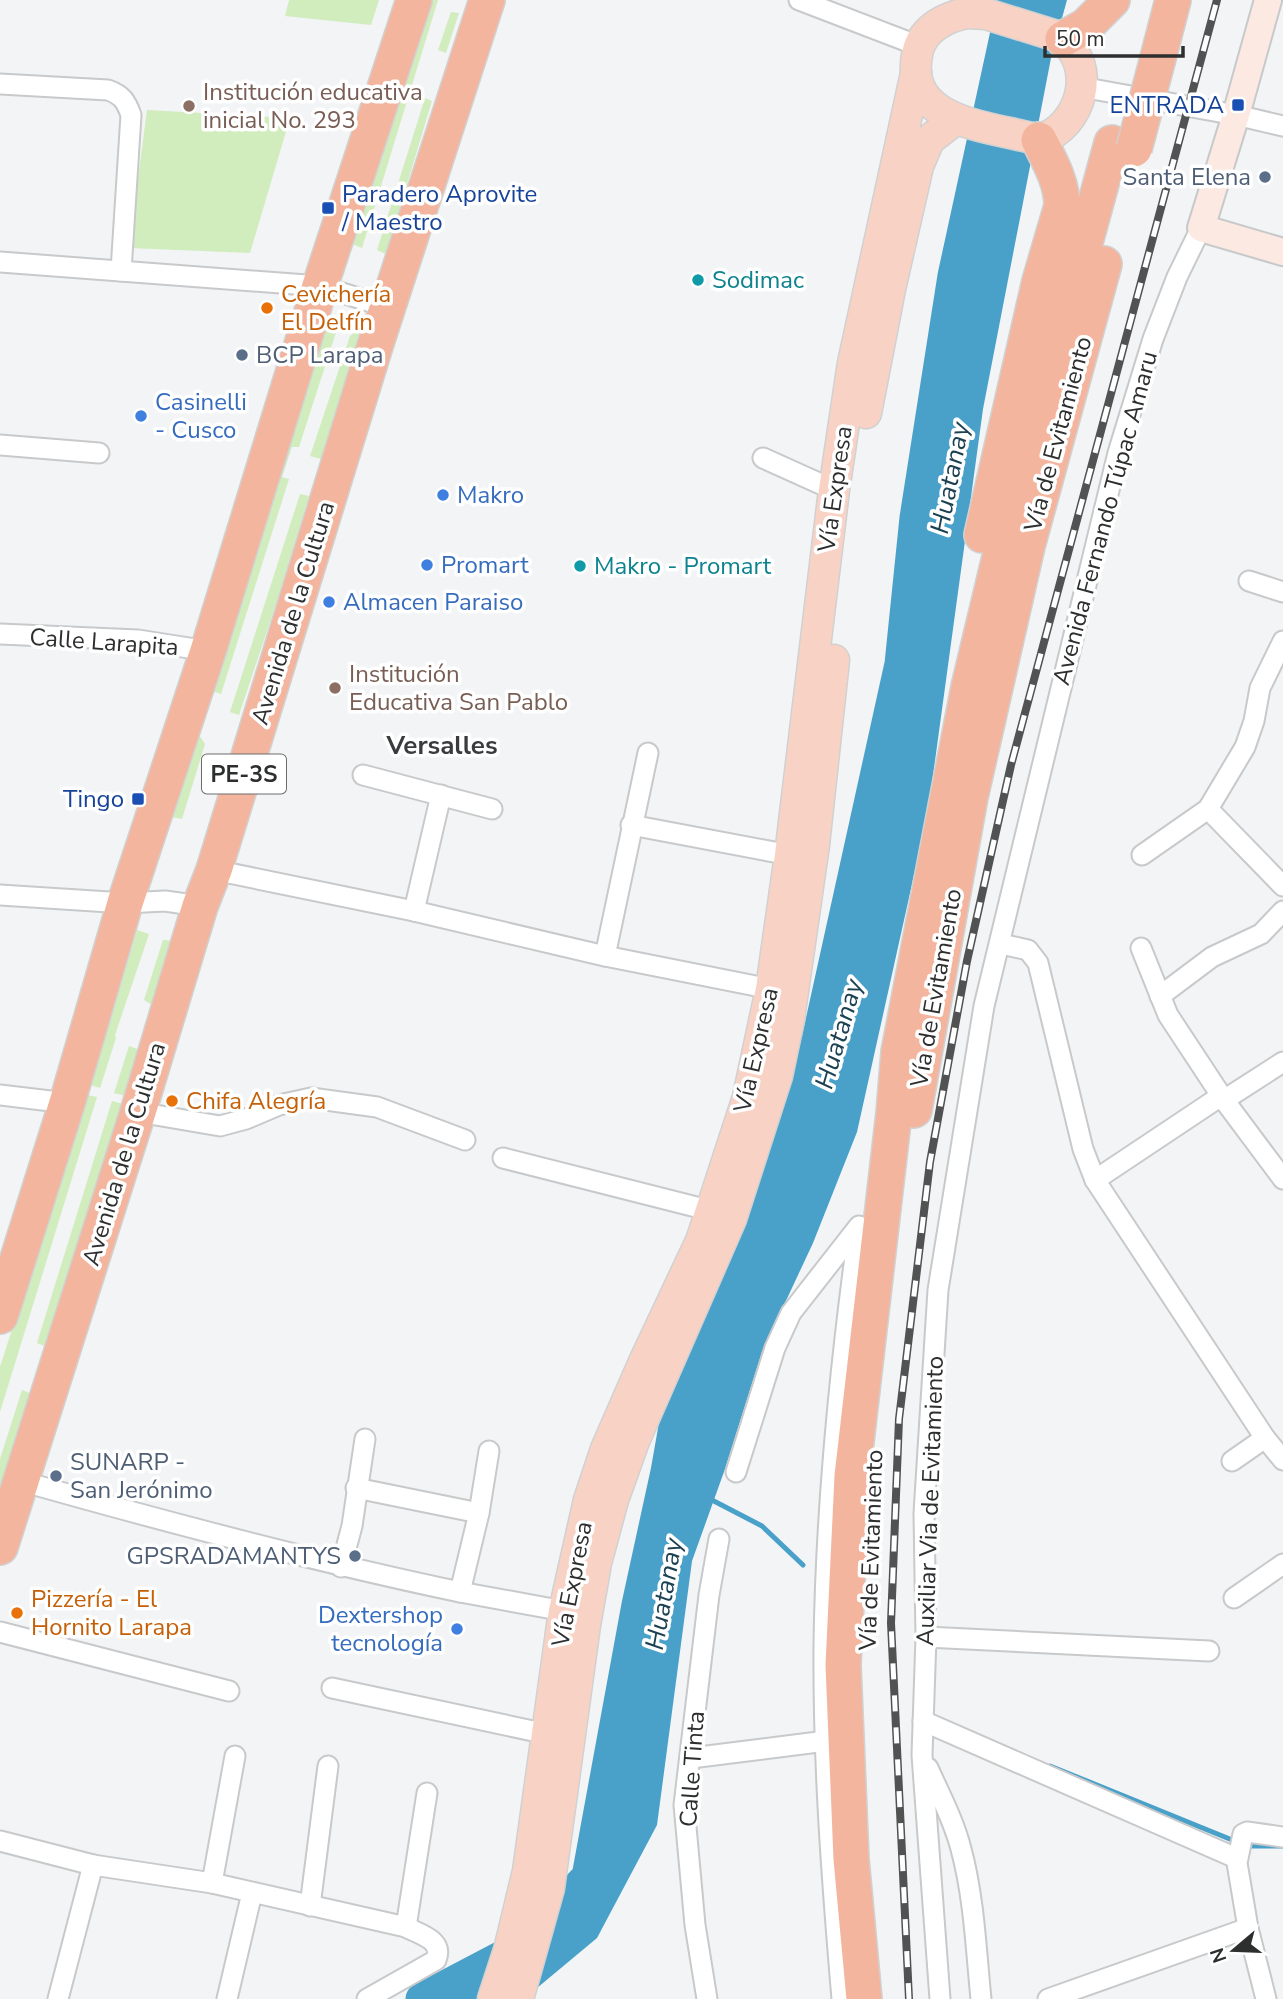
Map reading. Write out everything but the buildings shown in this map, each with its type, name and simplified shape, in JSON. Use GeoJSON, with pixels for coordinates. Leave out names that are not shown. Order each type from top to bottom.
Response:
{"type":"FeatureCollection","features":[{"type":"Feature","properties":{"kind":"highway","name":"PE-3S"},"geometry":{"type":"LineString","coordinates":[[0,1316],[67,1103],[125,903],[208,651],[320,286],[414,0]]}},
{"type":"Feature","properties":{"kind":"highway","name":"Avenida de la Cultura"},"geometry":{"type":"LineString","coordinates":[[1,1538],[214,870],[387,307],[487,0]]}},
{"type":"Feature","properties":{"kind":"highway"},"geometry":{"type":"LineString","coordinates":[[1061,38],[1086,26],[1112,0]]}},
{"type":"Feature","properties":{"kind":"highway","name":"Vía de Evitamiento"},"geometry":{"type":"LineString","coordinates":[[1147,55],[1149,0]]}},
{"type":"Feature","properties":{"kind":"highway","name":"Vía de Evitamiento"},"geometry":{"type":"LineString","coordinates":[[885,1999],[869,1818],[867,1656],[870,1502],[883,1338],[906,1154],[970,797],[1027,547],[1147,55],[1173,0]]}},
{"type":"Feature","properties":{"kind":"highway"},"geometry":{"type":"LineString","coordinates":[[969,687],[982,531],[1040,281],[1062,206],[1059,183],[1038,139]]}},
{"type":"Feature","properties":{"kind":"highway","name":"Vía de Evitamiento"},"geometry":{"type":"LineString","coordinates":[[864,1999],[851,1859],[844,1664],[852,1476],[848,1410],[885,1186],[899,1052],[969,687],[1006,531],[1123,146]]}},
{"type":"Feature","properties":{"kind":"main road","name":"Vía Expresa"},"geometry":{"type":"LineString","coordinates":[[493,1999],[509,1950],[528,1871],[564,1611],[579,1537],[606,1448],[643,1362],[701,1241],[748,1097],[771,989],[834,490],[853,363],[920,52],[934,0]]}},
{"type":"Feature","properties":{"kind":"main road"},"geometry":{"type":"LineString","coordinates":[[980,9],[1061,38],[1076,54],[1081,72],[1081,87],[1072,118],[1063,127],[1038,139],[960,120],[935,108],[924,93],[920,52],[940,22],[954,15],[980,9]]}},
{"type":"Feature","properties":{"kind":"main road","name":"Vía Expresa"},"geometry":{"type":"LineString","coordinates":[[518,1999],[543,1914],[554,1859],[585,1625],[596,1563],[610,1512],[635,1441],[731,1219],[777,1076],[789,1019],[814,845],[853,499],[871,379],[922,154],[929,140],[960,120]]}},
{"type":"Feature","properties":{"kind":"street"},"geometry":{"type":"LineString","coordinates":[[799,0],[920,52]]}},
{"type":"Feature","properties":{"kind":"street","name":"Avenida Fernando Túpac Amaru"},"geometry":{"type":"LineString","coordinates":[[984,1006],[1118,453],[1153,339],[1177,277],[1201,229],[1268,0]]}},
{"type":"Feature","properties":{"kind":"street"},"geometry":{"type":"LineString","coordinates":[[0,84],[108,90],[120,95],[127,103],[131,115],[121,271]]}},
{"type":"Feature","properties":{"kind":"street"},"geometry":{"type":"LineString","coordinates":[[1081,87],[1283,126]]}},
{"type":"Feature","properties":{"kind":"street"},"geometry":{"type":"LineString","coordinates":[[1201,229],[1283,252]]}},
{"type":"Feature","properties":{"kind":"street"},"geometry":{"type":"LineString","coordinates":[[0,262],[320,286],[387,307]]}},
{"type":"Feature","properties":{"kind":"street"},"geometry":{"type":"LineString","coordinates":[[0,445],[99,453]]}},
{"type":"Feature","properties":{"kind":"street"},"geometry":{"type":"LineString","coordinates":[[763,458],[834,490]]}},
{"type":"Feature","properties":{"kind":"street"},"geometry":{"type":"LineString","coordinates":[[1249,581],[1283,592]]}},
{"type":"Feature","properties":{"kind":"street","name":"Calle Larapita"},"geometry":{"type":"LineString","coordinates":[[0,634],[138,640],[208,651]]}},
{"type":"Feature","properties":{"kind":"street"},"geometry":{"type":"LineString","coordinates":[[1143,855],[1208,809],[1245,747],[1254,721],[1259,688],[1283,641]]}},
{"type":"Feature","properties":{"kind":"street"},"geometry":{"type":"LineString","coordinates":[[605,956],[648,753]]}},
{"type":"Feature","properties":{"kind":"street"},"geometry":{"type":"LineString","coordinates":[[363,775],[492,809]]}},
{"type":"Feature","properties":{"kind":"street"},"geometry":{"type":"LineString","coordinates":[[414,911],[441,795]]}},
{"type":"Feature","properties":{"kind":"street"},"geometry":{"type":"LineString","coordinates":[[1208,809],[1283,886]]}},
{"type":"Feature","properties":{"kind":"street"},"geometry":{"type":"LineString","coordinates":[[631,825],[790,855]]}},
{"type":"Feature","properties":{"kind":"street"},"geometry":{"type":"LineString","coordinates":[[214,870],[414,911],[605,956],[771,989]]}},
{"type":"Feature","properties":{"kind":"street"},"geometry":{"type":"LineString","coordinates":[[0,895],[125,903],[165,901],[201,906]]}},
{"type":"Feature","properties":{"kind":"street"},"geometry":{"type":"LineString","coordinates":[[1160,996],[1212,957],[1261,934],[1283,912]]}},
{"type":"Feature","properties":{"kind":"street"},"geometry":{"type":"LineString","coordinates":[[1001,944],[1028,950],[1038,963],[1083,1149],[1095,1180],[1265,1438],[1283,1460]]}},
{"type":"Feature","properties":{"kind":"street"},"geometry":{"type":"LineString","coordinates":[[1141,948],[1168,1015],[1222,1098],[1283,1179]]}},
{"type":"Feature","properties":{"kind":"street","name":"Auxiliar Via de Evitamiento"},"geometry":{"type":"LineString","coordinates":[[940,1999],[922,1755],[926,1637],[924,1513],[938,1290],[984,1006]]}},
{"type":"Feature","properties":{"kind":"street"},"geometry":{"type":"LineString","coordinates":[[1095,1180],[1283,1062]]}},
{"type":"Feature","properties":{"kind":"street"},"geometry":{"type":"LineString","coordinates":[[0,1095],[67,1103]]}},
{"type":"Feature","properties":{"kind":"street"},"geometry":{"type":"LineString","coordinates":[[138,1112],[220,1126],[246,1119],[279,1105],[311,1098],[377,1107],[465,1140]]}},
{"type":"Feature","properties":{"kind":"street"},"geometry":{"type":"LineString","coordinates":[[503,1158],[712,1211]]}},
{"type":"Feature","properties":{"kind":"street"},"geometry":{"type":"LineString","coordinates":[[736,1472],[775,1348],[791,1313],[859,1227],[885,1186]]}},
{"type":"Feature","properties":{"kind":"street"},"geometry":{"type":"LineString","coordinates":[[842,1999],[832,1876],[826,1741],[825,1595],[848,1410],[859,1227]]}},
{"type":"Feature","properties":{"kind":"street"},"geometry":{"type":"LineString","coordinates":[[1232,1461],[1265,1438]]}},
{"type":"Feature","properties":{"kind":"street"},"geometry":{"type":"LineString","coordinates":[[341,1567],[352,1526],[365,1439]]}},
{"type":"Feature","properties":{"kind":"street"},"geometry":{"type":"LineString","coordinates":[[460,1592],[489,1451]]}},
{"type":"Feature","properties":{"kind":"street"},"geometry":{"type":"LineString","coordinates":[[21,1481],[176,1525],[341,1567],[564,1611]]}},
{"type":"Feature","properties":{"kind":"street"},"geometry":{"type":"LineString","coordinates":[[356,1488],[478,1513]]}},
{"type":"Feature","properties":{"kind":"street","name":"Calle Tinta"},"geometry":{"type":"LineString","coordinates":[[707,1999],[695,1925],[684,1805],[709,1595],[719,1539]]}},
{"type":"Feature","properties":{"kind":"street"},"geometry":{"type":"LineString","coordinates":[[1234,1598],[1283,1564]]}},
{"type":"Feature","properties":{"kind":"street"},"geometry":{"type":"LineString","coordinates":[[0,1633],[229,1691]]}},
{"type":"Feature","properties":{"kind":"street"},"geometry":{"type":"LineString","coordinates":[[926,1637],[1209,1651]]}},
{"type":"Feature","properties":{"kind":"street"},"geometry":{"type":"LineString","coordinates":[[332,1688],[547,1734]]}},
{"type":"Feature","properties":{"kind":"street"},"geometry":{"type":"LineString","coordinates":[[923,1721],[1239,1848]]}},
{"type":"Feature","properties":{"kind":"street"},"geometry":{"type":"LineString","coordinates":[[691,1758],[826,1741]]}},
{"type":"Feature","properties":{"kind":"street"},"geometry":{"type":"LineString","coordinates":[[922,1755],[954,1825],[961,1848],[968,1879],[981,1999]]}},
{"type":"Feature","properties":{"kind":"street"},"geometry":{"type":"LineString","coordinates":[[212,1883],[235,1756]]}},
{"type":"Feature","properties":{"kind":"street"},"geometry":{"type":"LineString","coordinates":[[310,1906],[328,1766]]}},
{"type":"Feature","properties":{"kind":"street"},"geometry":{"type":"LineString","coordinates":[[406,1927],[427,1793]]}},
{"type":"Feature","properties":{"kind":"street"},"geometry":{"type":"LineString","coordinates":[[1266,1999],[1248,1928],[1239,1848],[1247,1832],[1283,1838]]}},
{"type":"Feature","properties":{"kind":"street"},"geometry":{"type":"LineString","coordinates":[[0,1841],[93,1865],[212,1883],[406,1927],[438,1945],[440,1952],[436,1960],[367,1999]]}},
{"type":"Feature","properties":{"kind":"street"},"geometry":{"type":"LineString","coordinates":[[58,1999],[93,1865]]}},
{"type":"Feature","properties":{"kind":"street"},"geometry":{"type":"LineString","coordinates":[[228,1999],[252,1893]]}},
{"type":"Feature","properties":{"kind":"street"},"geometry":{"type":"LineString","coordinates":[[1048,1999],[1248,1928]]}},
{"type":"Feature","properties":{"kind":"green space"},"geometry":{"type":"Polygon","coordinates":[[[289,0],[379,0],[371,25],[285,16],[289,0]]]}},
{"type":"Feature","properties":{"kind":"green space"},"geometry":{"type":"Polygon","coordinates":[[[428,0],[438,0],[362,248],[352,244],[428,0]]]}},
{"type":"Feature","properties":{"kind":"green space"},"geometry":{"type":"Polygon","coordinates":[[[451,12],[459,13],[446,53],[438,50],[451,12]]]}},
{"type":"Feature","properties":{"kind":"green space"},"geometry":{"type":"Polygon","coordinates":[[[425,98],[432,101],[386,254],[377,250],[425,98]]]}},
{"type":"Feature","properties":{"kind":"green space"},"geometry":{"type":"Polygon","coordinates":[[[147,110],[290,118],[250,253],[129,248],[147,110]]]}},
{"type":"Feature","properties":{"kind":"green space"},"geometry":{"type":"Polygon","coordinates":[[[326,322],[338,326],[299,447],[292,447],[282,477],[289,479],[221,694],[211,691],[326,322]]]}},
{"type":"Feature","properties":{"kind":"green space"},"geometry":{"type":"Polygon","coordinates":[[[358,330],[362,331],[321,459],[310,456],[350,336],[358,330]]]}},
{"type":"Feature","properties":{"kind":"green space"},"geometry":{"type":"Polygon","coordinates":[[[300,494],[309,496],[239,715],[230,712],[300,494]]]}},
{"type":"Feature","properties":{"kind":"green space"},"geometry":{"type":"Polygon","coordinates":[[[199,735],[205,744],[182,819],[171,817],[199,735]]]}},
{"type":"Feature","properties":{"kind":"green space"},"geometry":{"type":"Polygon","coordinates":[[[137,930],[149,934],[100,1088],[91,1085],[137,930]]]}},
{"type":"Feature","properties":{"kind":"green space"},"geometry":{"type":"Polygon","coordinates":[[[163,940],[174,941],[154,1006],[144,1000],[163,940]]]}},
{"type":"Feature","properties":{"kind":"green space"},"geometry":{"type":"Polygon","coordinates":[[[129,1046],[140,1050],[126,1096],[114,1093],[129,1046]]]}},
{"type":"Feature","properties":{"kind":"green space"},"geometry":{"type":"Polygon","coordinates":[[[87,1095],[97,1097],[0,1412],[0,1367],[87,1095]]]}},
{"type":"Feature","properties":{"kind":"green space"},"geometry":{"type":"Polygon","coordinates":[[[112,1101],[123,1104],[50,1348],[37,1343],[112,1101]]]}},
{"type":"Feature","properties":{"kind":"green space"},"geometry":{"type":"Polygon","coordinates":[[[22,1390],[34,1395],[0,1494],[0,1459],[22,1390]]]}},
{"type":"Feature","properties":{"kind":"water","name":"Huatanay"},"geometry":{"type":"Polygon","coordinates":[[[1014,0],[1067,0],[1051,58],[983,409],[928,812],[857,1132],[813,1243],[762,1352],[692,1561],[657,1825],[597,1938],[537,1988],[514,1999],[422,1999],[521,1947],[588,1877],[638,1605],[667,1472],[682,1387],[725,1287],[818,1040],[901,664],[916,517],[954,276],[1014,0]]]}},
{"type":"Feature","properties":{"kind":"waterway","name":"Huatanay"},"geometry":{"type":"LineString","coordinates":[[422,1999],[521,1947],[588,1877],[638,1605],[667,1472],[682,1387],[725,1287],[818,1040],[901,664],[916,518],[954,276],[1014,0]]}},
{"type":"Feature","properties":{"kind":"waterway"},"geometry":{"type":"LineString","coordinates":[[710,1499],[762,1526],[803,1565]]}},
{"type":"Feature","properties":{"kind":"waterway"},"geometry":{"type":"LineString","coordinates":[[1050,1766],[1247,1846],[1283,1846]]}},
{"type":"Feature","properties":{"kind":"railway"},"geometry":{"type":"LineString","coordinates":[[909,1999],[891,1623],[899,1419],[930,1162],[967,961],[1011,765],[1217,0]]}},
{"type":"Feature","properties":{"kind":"place","name":"ENTRADA"},"geometry":{"type":"Point","coordinates":[1238,105]}},
{"type":"Feature","properties":{"kind":"place","name":"Institución educativa inicial No. 293"},"geometry":{"type":"Point","coordinates":[189,106]}},
{"type":"Feature","properties":{"kind":"place","name":"Santa Elena"},"geometry":{"type":"Point","coordinates":[1265,177]}},
{"type":"Feature","properties":{"kind":"place","name":"Paradero Aprovite / Maestro"},"geometry":{"type":"Point","coordinates":[328,208]}},
{"type":"Feature","properties":{"kind":"place","name":"Sodimac"},"geometry":{"type":"Point","coordinates":[698,280]}},
{"type":"Feature","properties":{"kind":"place","name":"Cevichería El Delfín"},"geometry":{"type":"Point","coordinates":[267,308]}},
{"type":"Feature","properties":{"kind":"place","name":"BCP Larapa"},"geometry":{"type":"Point","coordinates":[242,355]}},
{"type":"Feature","properties":{"kind":"place","name":"Casinelli - Cusco"},"geometry":{"type":"Point","coordinates":[141,416]}},
{"type":"Feature","properties":{"kind":"place","name":"Makro"},"geometry":{"type":"Point","coordinates":[443,495]}},
{"type":"Feature","properties":{"kind":"place","name":"Promart"},"geometry":{"type":"Point","coordinates":[427,565]}},
{"type":"Feature","properties":{"kind":"place","name":"Makro - Promart"},"geometry":{"type":"Point","coordinates":[580,566]}},
{"type":"Feature","properties":{"kind":"place","name":"Almacen Paraiso"},"geometry":{"type":"Point","coordinates":[329,602]}},
{"type":"Feature","properties":{"kind":"place","name":"Institución Educativa San Pablo"},"geometry":{"type":"Point","coordinates":[335,688]}},
{"type":"Feature","properties":{"kind":"place","name":"Tingo"},"geometry":{"type":"Point","coordinates":[138,799]}},
{"type":"Feature","properties":{"kind":"place","name":"Chifa Alegría"},"geometry":{"type":"Point","coordinates":[172,1101]}},
{"type":"Feature","properties":{"kind":"place","name":"SUNARP - San Jerónimo"},"geometry":{"type":"Point","coordinates":[56,1476]}},
{"type":"Feature","properties":{"kind":"place","name":"GPSRADAMANTYS"},"geometry":{"type":"Point","coordinates":[355,1556]}},
{"type":"Feature","properties":{"kind":"place","name":"Pizzería - El Hornito Larapa"},"geometry":{"type":"Point","coordinates":[17,1613]}},
{"type":"Feature","properties":{"kind":"place","name":"Dextershop tecnología"},"geometry":{"type":"Point","coordinates":[457,1629]}},
{"type":"Feature","properties":{"kind":"district","name":"Versalles"},"geometry":{"type":"Point","coordinates":[442,745]}}]}
